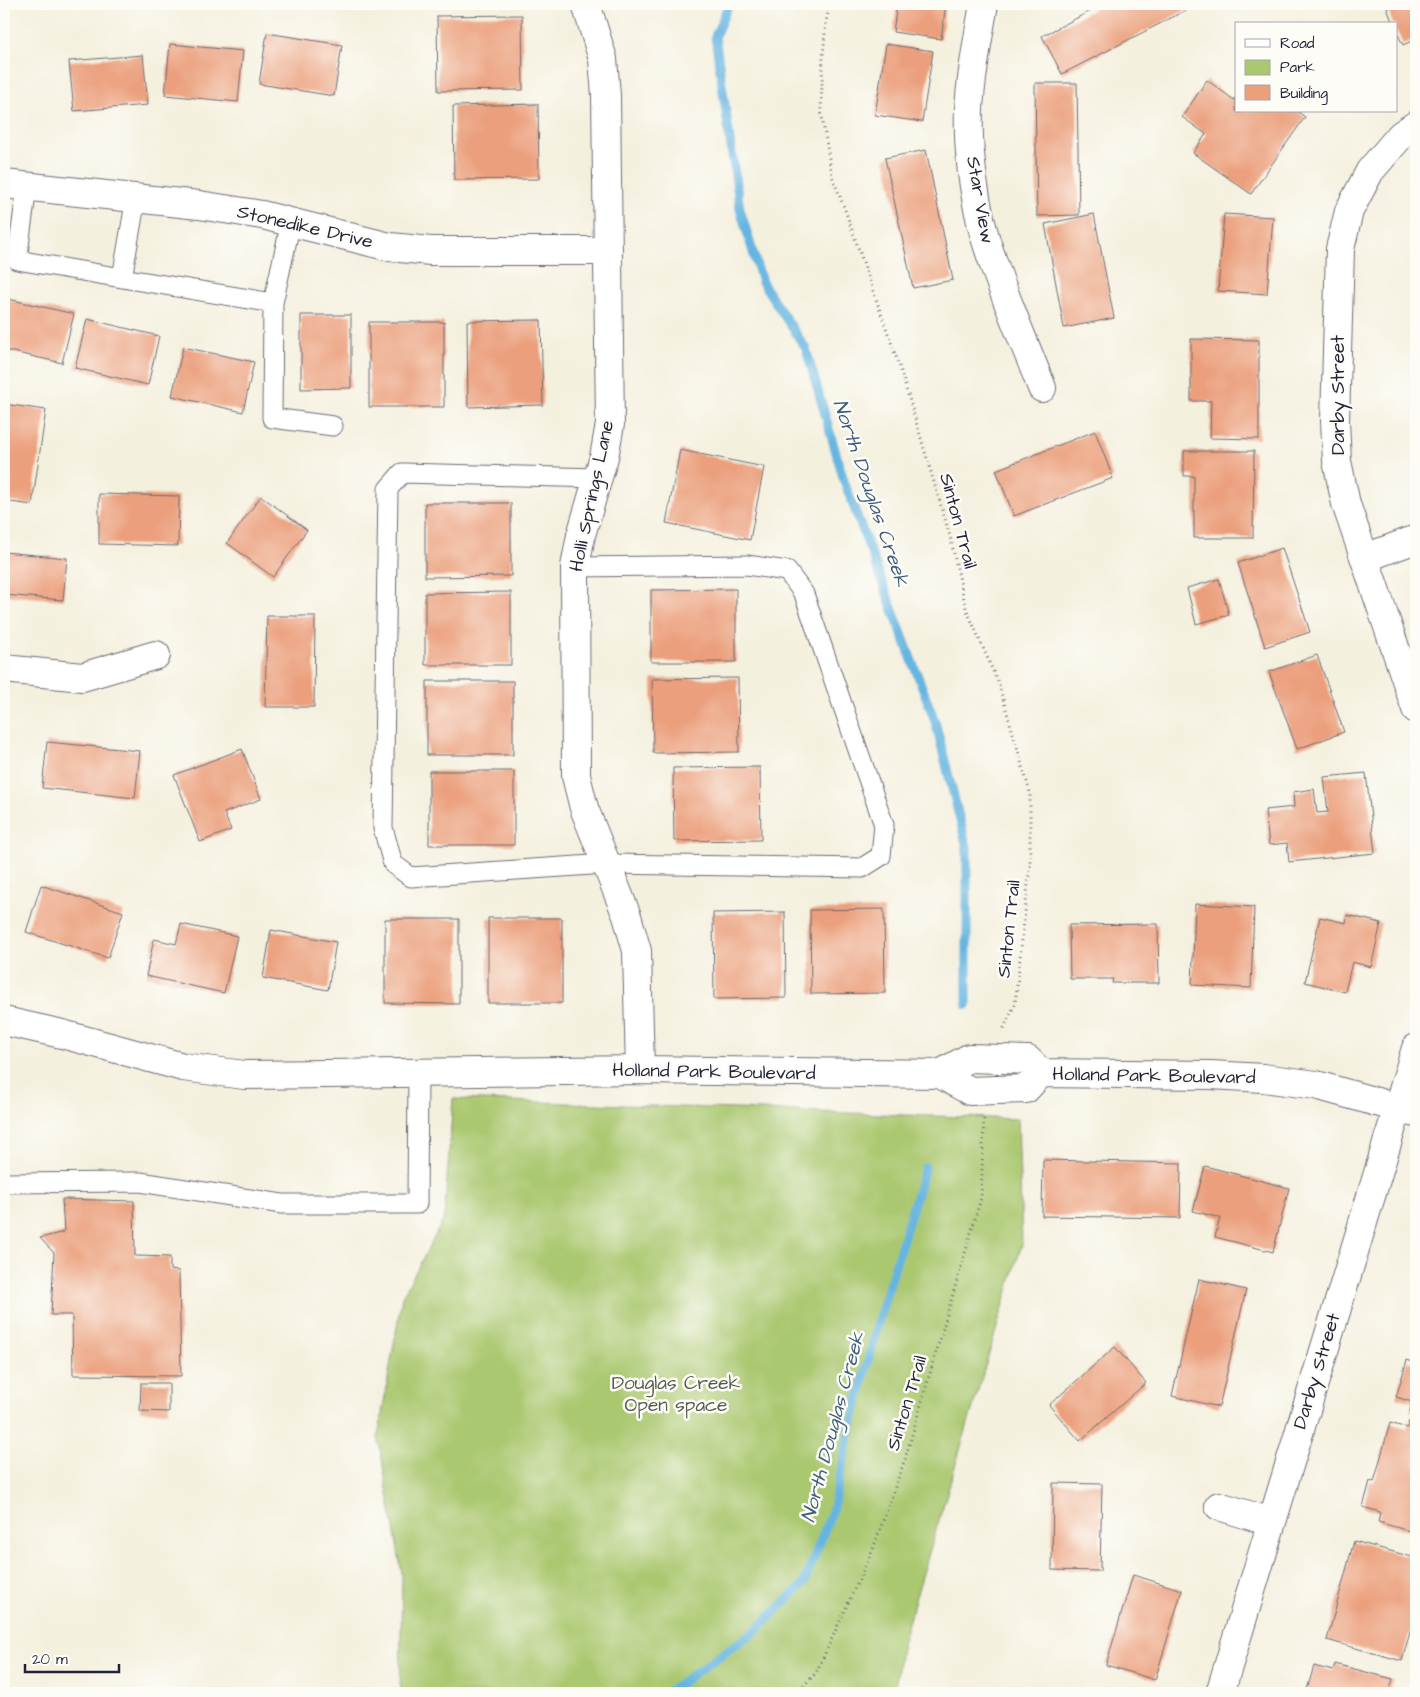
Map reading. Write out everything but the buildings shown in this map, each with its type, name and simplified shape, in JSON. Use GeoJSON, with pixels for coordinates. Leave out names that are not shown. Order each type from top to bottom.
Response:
{"type":"FeatureCollection","features":[{"type":"Feature","properties":{"kind":"street","name":"Holli Springs Lane"},"geometry":{"type":"LineString","coordinates":[[586,4],[603,59],[606,95],[610,424],[604,457],[581,535],[575,567],[576,776],[584,808],[628,916],[637,951],[640,1070]]}},
{"type":"Feature","properties":{"kind":"street","name":"Star View"},"geometry":{"type":"LineString","coordinates":[[984,4],[973,68],[969,110],[970,147],[975,194],[990,255],[1042,388]]}},
{"type":"Feature","properties":{"kind":"street","name":"Darby Street"},"geometry":{"type":"LineString","coordinates":[[1416,125],[1401,135],[1370,171],[1349,210],[1340,249],[1335,421],[1337,461],[1346,504],[1416,709]]}},
{"type":"Feature","properties":{"kind":"street","name":"Stonedike Drive"},"geometry":{"type":"LineString","coordinates":[[16,185],[199,205],[262,215],[390,247],[431,251],[608,250]]}},
{"type":"Feature","properties":{"kind":"street"},"geometry":{"type":"LineString","coordinates":[[1364,558],[1416,539]]}},
{"type":"Feature","properties":{"kind":"street"},"geometry":{"type":"LineString","coordinates":[[4,669],[82,678],[156,655]]}},
{"type":"Feature","properties":{"kind":"street","name":"Holland Park Boulevard"},"geometry":{"type":"LineString","coordinates":[[4,1021],[62,1034],[183,1067],[244,1075],[640,1070],[940,1074],[969,1058],[1028,1060],[1041,1073],[1211,1075],[1263,1078],[1316,1085],[1407,1110]]}},
{"type":"Feature","properties":{"kind":"street","name":"Darby Street"},"geometry":{"type":"LineString","coordinates":[[1220,1693],[1271,1522],[1407,1110],[1416,1048]]}},
{"type":"Feature","properties":{"kind":"street"},"geometry":{"type":"LineString","coordinates":[[1219,1506],[1271,1522]]}},
{"type":"Feature","properties":{"kind":"lane"},"geometry":{"type":"LineString","coordinates":[[16,185],[17,260],[273,303]]}},
{"type":"Feature","properties":{"kind":"lane"},"geometry":{"type":"LineString","coordinates":[[122,278],[136,198]]}},
{"type":"Feature","properties":{"kind":"lane"},"geometry":{"type":"LineString","coordinates":[[292,222],[273,303],[272,418],[333,426]]}},
{"type":"Feature","properties":{"kind":"lane"},"geometry":{"type":"LineString","coordinates":[[575,567],[747,565],[786,571],[804,594],[884,825],[881,856],[862,868],[607,864],[411,877],[393,864],[383,828],[388,489],[402,473],[598,478]]}},
{"type":"Feature","properties":{"kind":"lane"},"geometry":{"type":"LineString","coordinates":[[4,1183],[140,1182],[282,1204],[417,1204],[418,1073]]}},
{"type":"Feature","properties":{"kind":"path","name":"Sinton Trail"},"geometry":{"type":"LineString","coordinates":[[830,4],[824,40],[821,111],[832,176],[900,368],[950,536],[966,608],[999,685],[1030,792],[1030,866],[1015,1004],[1003,1032]]}},
{"type":"Feature","properties":{"kind":"path","name":"Sinton Trail"},"geometry":{"type":"LineString","coordinates":[[796,1693],[816,1673],[873,1550],[904,1459],[982,1198],[984,1118]]}},
{"type":"Feature","properties":{"kind":"green space","name":"Douglas Creek Open space"},"geometry":{"type":"Polygon","coordinates":[[[453,1099],[1018,1119],[1022,1244],[902,1643],[894,1693],[400,1693],[402,1574],[378,1437],[402,1297],[444,1219],[453,1099]]]}},
{"type":"Feature","properties":{"kind":"waterway","name":"North Douglas Creek"},"geometry":{"type":"LineString","coordinates":[[729,4],[715,36],[740,209],[762,282],[806,349],[845,484],[935,721],[967,848],[967,1005]]}},
{"type":"Feature","properties":{"kind":"waterway","name":"North Douglas Creek"},"geometry":{"type":"LineString","coordinates":[[666,1693],[754,1632],[804,1583],[832,1511],[849,1435],[880,1315],[925,1167]]}}]}
